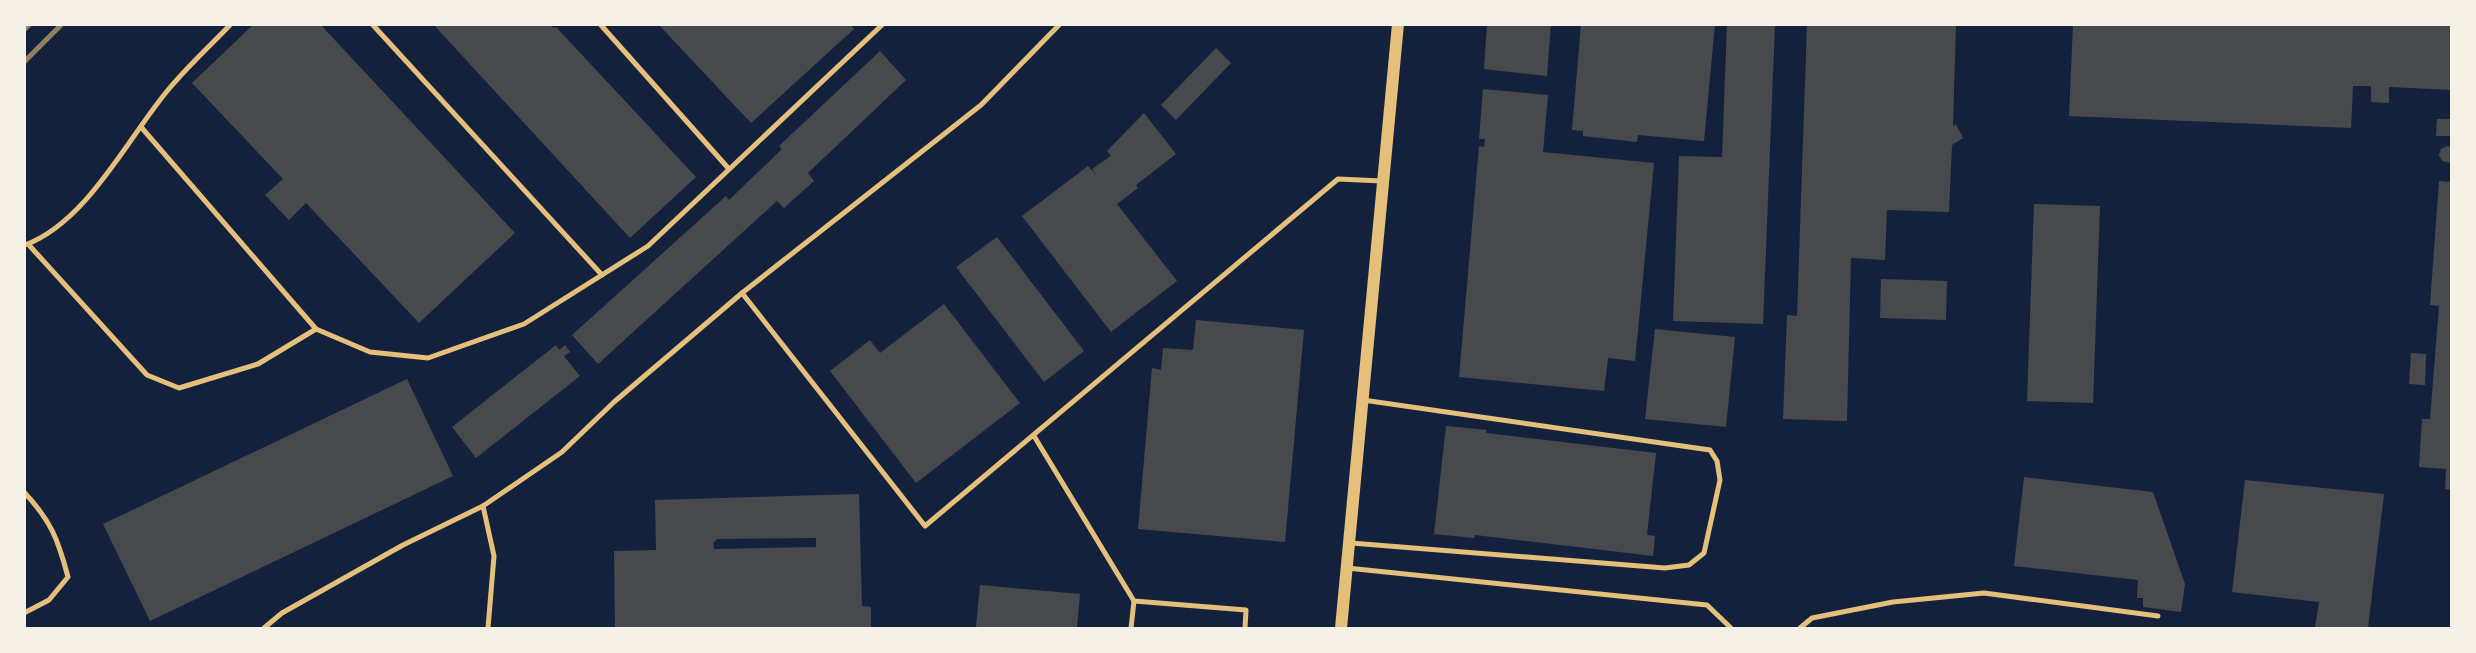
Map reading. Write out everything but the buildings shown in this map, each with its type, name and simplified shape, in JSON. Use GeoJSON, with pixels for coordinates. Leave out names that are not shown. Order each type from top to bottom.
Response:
{"type":"FeatureCollection","features":[{"type":"Feature","properties":{"kind":"street"},"geometry":{"type":"LineString","coordinates":[[1342,628],[1398,24]]}},
{"type":"Feature","properties":{"kind":"lane"},"geometry":{"type":"LineString","coordinates":[[231,24],[168,89],[102,180],[61,225],[26,244],[147,375],[179,388],[258,364],[316,329]]}},
{"type":"Feature","properties":{"kind":"lane"},"geometry":{"type":"LineString","coordinates":[[372,24],[602,275]]}},
{"type":"Feature","properties":{"kind":"lane"},"geometry":{"type":"LineString","coordinates":[[600,24],[729,169]]}},
{"type":"Feature","properties":{"kind":"lane"},"geometry":{"type":"LineString","coordinates":[[141,127],[316,329],[370,352],[428,358],[524,324],[648,246],[883,24]]}},
{"type":"Feature","properties":{"kind":"lane"},"geometry":{"type":"LineString","coordinates":[[264,628],[282,613],[403,545],[483,506],[562,452],[614,402],[742,293],[981,105],[1060,24]]}},
{"type":"Feature","properties":{"kind":"lane"},"geometry":{"type":"LineString","coordinates":[[742,293],[925,526],[1338,179],[1382,181]]}},
{"type":"Feature","properties":{"kind":"lane"},"geometry":{"type":"LineString","coordinates":[[1350,543],[1665,568],[1689,565],[1704,552],[1720,480],[1717,461],[1710,450],[1363,400]]}},
{"type":"Feature","properties":{"kind":"lane"},"geometry":{"type":"LineString","coordinates":[[1034,436],[1134,601],[1132,628]]}},
{"type":"Feature","properties":{"kind":"lane"},"geometry":{"type":"LineString","coordinates":[[24,492],[43,512],[58,541],[68,577],[49,600],[24,613]]}},
{"type":"Feature","properties":{"kind":"lane"},"geometry":{"type":"LineString","coordinates":[[483,506],[494,556],[488,628]]}},
{"type":"Feature","properties":{"kind":"lane"},"geometry":{"type":"LineString","coordinates":[[1348,568],[1707,605],[1731,628]]}},
{"type":"Feature","properties":{"kind":"lane"},"geometry":{"type":"LineString","coordinates":[[1800,628],[1812,618],[1893,602],[1984,593],[2158,616]]}},
{"type":"Feature","properties":{"kind":"lane"},"geometry":{"type":"LineString","coordinates":[[1134,601],[1246,610],[1245,628]]}},
{"type":"Feature","properties":{"kind":"railway"},"geometry":{"type":"LineString","coordinates":[[24,30],[30,24]]}},
{"type":"Feature","properties":{"kind":"railway"},"geometry":{"type":"LineString","coordinates":[[24,62],[62,24]]}}]}
